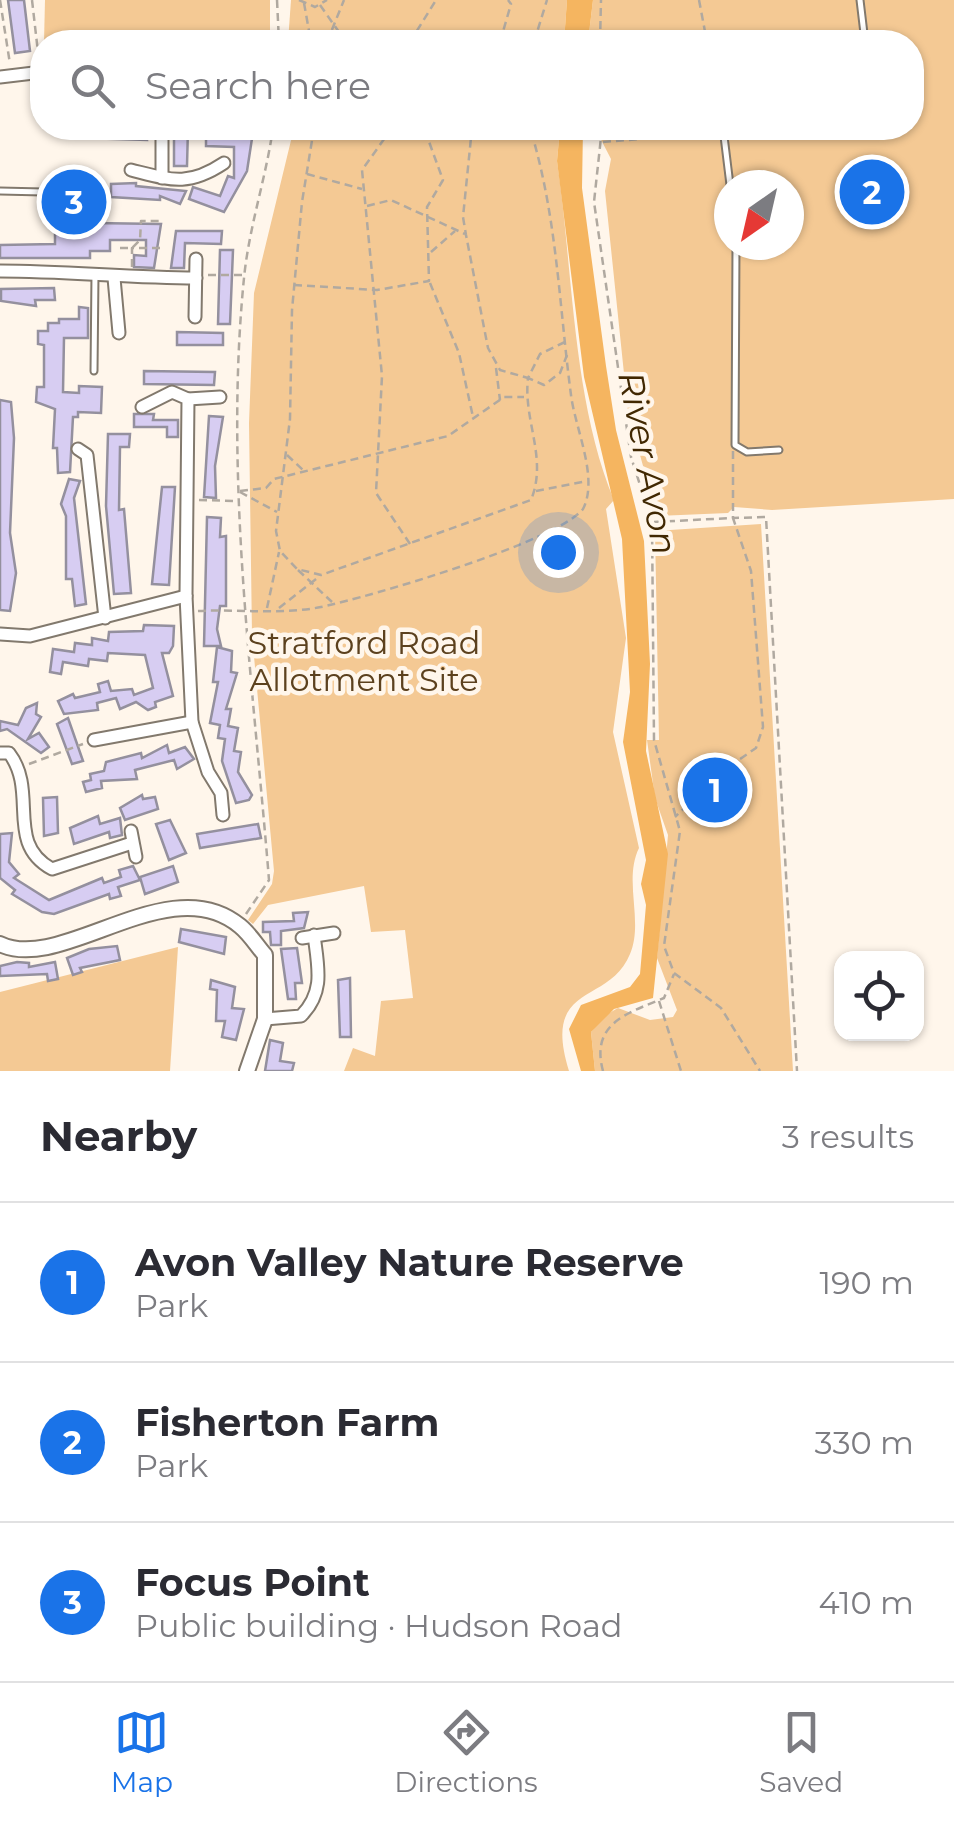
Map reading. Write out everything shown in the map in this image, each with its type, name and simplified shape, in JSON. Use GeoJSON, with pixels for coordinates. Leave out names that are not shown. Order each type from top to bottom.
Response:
{"type":"FeatureCollection","features":[{"type":"Feature","properties":{"kind":"street"},"geometry":{"type":"LineString","coordinates":[[162,140],[162,178]]}},
{"type":"Feature","properties":{"kind":"street"},"geometry":{"type":"LineString","coordinates":[[130,170],[162,178],[199,179],[224,163]]}},
{"type":"Feature","properties":{"kind":"street"},"geometry":{"type":"LineString","coordinates":[[195,317],[196,258]]}},
{"type":"Feature","properties":{"kind":"street"},"geometry":{"type":"LineString","coordinates":[[0,271],[95,272],[114,278],[196,276]]}},
{"type":"Feature","properties":{"kind":"street"},"geometry":{"type":"LineString","coordinates":[[114,278],[119,333]]}},
{"type":"Feature","properties":{"kind":"street"},"geometry":{"type":"LineString","coordinates":[[142,408],[172,392],[188,399],[220,398]]}},
{"type":"Feature","properties":{"kind":"street"},"geometry":{"type":"LineString","coordinates":[[188,399],[186,596],[192,722],[208,772],[221,793],[222,815]]}},
{"type":"Feature","properties":{"kind":"street"},"geometry":{"type":"LineString","coordinates":[[78,449],[87,455],[105,618]]}},
{"type":"Feature","properties":{"kind":"street"},"geometry":{"type":"LineString","coordinates":[[0,634],[30,636],[186,596]]}},
{"type":"Feature","properties":{"kind":"street"},"geometry":{"type":"LineString","coordinates":[[94,740],[192,722]]}},
{"type":"Feature","properties":{"kind":"street"},"geometry":{"type":"LineString","coordinates":[[0,753],[10,752],[20,768],[26,840],[33,858],[52,869],[133,844]]}},
{"type":"Feature","properties":{"kind":"street"},"geometry":{"type":"LineString","coordinates":[[0,944],[22,950],[44,947],[159,910],[211,912],[239,924],[265,956],[265,1019],[247,1071]]}},
{"type":"Feature","properties":{"kind":"street"},"geometry":{"type":"LineString","coordinates":[[265,1019],[301,1016],[315,1002],[320,979],[308,936],[334,933]]}},
{"type":"Feature","properties":{"kind":"lane"},"geometry":{"type":"LineString","coordinates":[[860,0],[864,30]]}},
{"type":"Feature","properties":{"kind":"lane"},"geometry":{"type":"LineString","coordinates":[[724,140],[728,170]]}},
{"type":"Feature","properties":{"kind":"lane"},"geometry":{"type":"LineString","coordinates":[[0,191],[42,192],[62,180]]}},
{"type":"Feature","properties":{"kind":"lane"},"geometry":{"type":"LineString","coordinates":[[736,260],[735,445],[747,452],[780,450]]}},
{"type":"Feature","properties":{"kind":"lane"},"geometry":{"type":"LineString","coordinates":[[94,370],[95,272]]}},
{"type":"Feature","properties":{"kind":"path"},"geometry":{"type":"LineString","coordinates":[[0,0],[6,76]]}},
{"type":"Feature","properties":{"kind":"path"},"geometry":{"type":"LineString","coordinates":[[32,0],[36,30]]}},
{"type":"Feature","properties":{"kind":"path"},"geometry":{"type":"LineString","coordinates":[[278,0],[279,30]]}},
{"type":"Feature","properties":{"kind":"path"},"geometry":{"type":"LineString","coordinates":[[299,0],[320,5],[327,0]]}},
{"type":"Feature","properties":{"kind":"path"},"geometry":{"type":"LineString","coordinates":[[330,30],[344,0]]}},
{"type":"Feature","properties":{"kind":"path"},"geometry":{"type":"LineString","coordinates":[[417,30],[436,0]]}},
{"type":"Feature","properties":{"kind":"path"},"geometry":{"type":"LineString","coordinates":[[504,30],[512,4],[508,0]]}},
{"type":"Feature","properties":{"kind":"path"},"geometry":{"type":"LineString","coordinates":[[538,30],[547,0]]}},
{"type":"Feature","properties":{"kind":"path"},"geometry":{"type":"LineString","coordinates":[[600,30],[601,0]]}},
{"type":"Feature","properties":{"kind":"path"},"geometry":{"type":"LineString","coordinates":[[700,0],[705,30]]}},
{"type":"Feature","properties":{"kind":"path"},"geometry":{"type":"LineString","coordinates":[[304,3],[309,30]]}},
{"type":"Feature","properties":{"kind":"path"},"geometry":{"type":"LineString","coordinates":[[320,5],[337,30]]}},
{"type":"Feature","properties":{"kind":"path"},"geometry":{"type":"LineString","coordinates":[[6,40],[14,39]]}},
{"type":"Feature","properties":{"kind":"path"},"geometry":{"type":"LineString","coordinates":[[239,924],[269,880],[238,491],[244,275],[271,140]]}},
{"type":"Feature","properties":{"kind":"path"},"geometry":{"type":"LineString","coordinates":[[266,610],[280,551],[278,512],[286,454],[294,285],[312,140]]}},
{"type":"Feature","properties":{"kind":"path"},"geometry":{"type":"LineString","coordinates":[[383,140],[362,170],[382,376],[376,492],[386,513],[410,544]]}},
{"type":"Feature","properties":{"kind":"path"},"geometry":{"type":"LineString","coordinates":[[428,140],[443,180],[427,207],[429,281],[458,354],[473,419]]}},
{"type":"Feature","properties":{"kind":"path"},"geometry":{"type":"LineString","coordinates":[[471,140],[463,217],[488,348],[500,370],[544,385],[560,373],[568,354]]}},
{"type":"Feature","properties":{"kind":"path"},"geometry":{"type":"LineString","coordinates":[[187,612],[278,610],[334,603],[460,568],[564,526],[583,509],[586,481],[571,398],[554,226],[533,140]]}},
{"type":"Feature","properties":{"kind":"path"},"geometry":{"type":"LineString","coordinates":[[627,140],[602,142],[594,202],[630,457],[652,522],[654,740],[680,831],[664,946],[674,973],[721,1008],[760,1071]]}},
{"type":"Feature","properties":{"kind":"path"},"geometry":{"type":"LineString","coordinates":[[306,174],[363,190]]}},
{"type":"Feature","properties":{"kind":"path"},"geometry":{"type":"LineString","coordinates":[[364,206],[392,200],[466,235]]}},
{"type":"Feature","properties":{"kind":"path"},"geometry":{"type":"LineString","coordinates":[[132,278],[132,248],[140,240],[141,221],[160,221]]}},
{"type":"Feature","properties":{"kind":"path"},"geometry":{"type":"LineString","coordinates":[[428,254],[456,230]]}},
{"type":"Feature","properties":{"kind":"path"},"geometry":{"type":"LineString","coordinates":[[120,248],[160,248]]}},
{"type":"Feature","properties":{"kind":"path"},"geometry":{"type":"LineString","coordinates":[[196,276],[244,275]]}},
{"type":"Feature","properties":{"kind":"path"},"geometry":{"type":"LineString","coordinates":[[294,285],[376,290],[429,281]]}},
{"type":"Feature","properties":{"kind":"path"},"geometry":{"type":"LineString","coordinates":[[278,610],[321,575],[532,500],[541,465],[526,397],[528,378],[540,354],[566,342]]}},
{"type":"Feature","properties":{"kind":"path"},"geometry":{"type":"LineString","coordinates":[[495,362],[500,401]]}},
{"type":"Feature","properties":{"kind":"path"},"geometry":{"type":"LineString","coordinates":[[238,491],[266,488],[282,478],[380,450],[448,436],[504,397],[526,397]]}},
{"type":"Feature","properties":{"kind":"path"},"geometry":{"type":"LineString","coordinates":[[675,817],[724,770],[756,748],[763,727],[751,571],[734,518],[733,451]]}},
{"type":"Feature","properties":{"kind":"path"},"geometry":{"type":"LineString","coordinates":[[286,454],[304,472]]}},
{"type":"Feature","properties":{"kind":"path"},"geometry":{"type":"LineString","coordinates":[[535,491],[586,481]]}},
{"type":"Feature","properties":{"kind":"path"},"geometry":{"type":"LineString","coordinates":[[238,491],[278,512]]}},
{"type":"Feature","properties":{"kind":"path"},"geometry":{"type":"LineString","coordinates":[[187,500],[238,502]]}},
{"type":"Feature","properties":{"kind":"path"},"geometry":{"type":"LineString","coordinates":[[652,522],[766,517],[798,1071]]}},
{"type":"Feature","properties":{"kind":"path"},"geometry":{"type":"LineString","coordinates":[[280,551],[334,603]]}},
{"type":"Feature","properties":{"kind":"path"},"geometry":{"type":"LineString","coordinates":[[297,569],[321,575]]}},
{"type":"Feature","properties":{"kind":"path"},"geometry":{"type":"LineString","coordinates":[[20,768],[94,740]]}},
{"type":"Feature","properties":{"kind":"path"},"geometry":{"type":"LineString","coordinates":[[602,1071],[601,1037],[610,1023],[664,998],[674,973]]}},
{"type":"Feature","properties":{"kind":"path"},"geometry":{"type":"LineString","coordinates":[[659,1000],[681,1071]]}},
{"type":"Feature","properties":{"kind":"green space"},"geometry":{"type":"Polygon","coordinates":[[[45,0],[270,0],[270,30],[44,30],[45,0]]]}},
{"type":"Feature","properties":{"kind":"green space"},"geometry":{"type":"Polygon","coordinates":[[[291,0],[567,0],[565,30],[289,30],[291,0]]]}},
{"type":"Feature","properties":{"kind":"green space"},"geometry":{"type":"Polygon","coordinates":[[[593,0],[954,0],[954,499],[772,510],[734,507],[728,513],[657,516],[628,412],[605,191],[611,159],[601,140],[924,140],[924,30],[589,30],[593,0]]]}},
{"type":"Feature","properties":{"kind":"green space","name":"Stratford Road Allotment Site"},"geometry":{"type":"Polygon","coordinates":[[[291,140],[559,140],[557,161],[582,377],[600,461],[614,500],[606,509],[626,638],[613,732],[639,848],[633,874],[635,928],[630,954],[608,982],[570,1008],[564,1022],[563,1042],[569,1071],[344,1071],[353,1048],[375,1056],[381,1001],[413,998],[405,930],[371,932],[364,886],[268,905],[253,924],[248,920],[272,884],[274,871],[252,635],[249,423],[254,293],[291,140]]]}},
{"type":"Feature","properties":{"kind":"green space"},"geometry":{"type":"Polygon","coordinates":[[[761,524],[793,1071],[595,1071],[591,1032],[604,1016],[618,1008],[650,1020],[673,1017],[677,1010],[657,958],[668,835],[655,798],[647,740],[659,740],[655,531],[761,524]]]}},
{"type":"Feature","properties":{"kind":"green space"},"geometry":{"type":"Polygon","coordinates":[[[178,947],[170,1071],[0,1071],[0,992],[178,947]]]}},
{"type":"Feature","properties":{"kind":"shaded area"},"geometry":{"type":"Polygon","coordinates":[[[567,0],[593,0],[589,30],[565,30],[567,0]]]}},
{"type":"Feature","properties":{"kind":"shaded area"},"geometry":{"type":"Polygon","coordinates":[[[559,140],[583,140],[582,188],[606,366],[616,430],[644,541],[650,664],[646,751],[668,854],[653,998],[614,1009],[591,1032],[595,1071],[581,1071],[569,1029],[581,1005],[630,987],[640,974],[646,905],[641,884],[646,860],[623,742],[630,692],[622,539],[584,377],[557,161],[559,140]]]}},
{"type":"Feature","properties":{"kind":"building"},"geometry":{"type":"Polygon","coordinates":[[[8,0],[24,0],[30,51],[15,53],[8,0]]]}},
{"type":"Feature","properties":{"kind":"building"},"geometry":{"type":"Polygon","coordinates":[[[174,140],[188,140],[187,166],[174,166],[174,140]]]}},
{"type":"Feature","properties":{"kind":"building"},"geometry":{"type":"Polygon","coordinates":[[[206,140],[252,140],[247,171],[224,212],[189,199],[193,187],[220,196],[228,176],[234,178],[234,147],[206,146],[206,140]]]}},
{"type":"Feature","properties":{"kind":"building"},"geometry":{"type":"Polygon","coordinates":[[[136,183],[186,191],[180,204],[160,196],[160,200],[111,197],[111,184],[136,183]]]}},
{"type":"Feature","properties":{"kind":"building"},"geometry":{"type":"Polygon","coordinates":[[[77,185],[93,185],[93,223],[161,224],[154,268],[134,267],[134,255],[146,256],[146,240],[110,240],[110,251],[90,251],[90,258],[0,258],[0,245],[55,244],[55,194],[77,194],[77,185]]]}},
{"type":"Feature","properties":{"kind":"building"},"geometry":{"type":"Polygon","coordinates":[[[176,231],[222,231],[221,244],[185,243],[184,268],[171,268],[176,231]]]}},
{"type":"Feature","properties":{"kind":"building"},"geometry":{"type":"Polygon","coordinates":[[[220,250],[233,250],[230,324],[218,324],[220,250]]]}},
{"type":"Feature","properties":{"kind":"building"},"geometry":{"type":"Polygon","coordinates":[[[54,288],[55,300],[35,300],[36,306],[1,301],[1,289],[54,288]]]}},
{"type":"Feature","properties":{"kind":"building"},"geometry":{"type":"Polygon","coordinates":[[[79,307],[88,308],[88,338],[64,338],[63,392],[79,393],[79,386],[102,387],[101,413],[78,412],[78,417],[73,417],[70,472],[58,473],[57,448],[53,448],[55,409],[36,402],[37,387],[44,387],[44,345],[38,344],[38,331],[48,331],[48,323],[59,323],[59,319],[79,319],[79,307]]]}},
{"type":"Feature","properties":{"kind":"building"},"geometry":{"type":"Polygon","coordinates":[[[177,332],[223,333],[223,345],[177,345],[177,332]]]}},
{"type":"Feature","properties":{"kind":"building"},"geometry":{"type":"Polygon","coordinates":[[[144,371],[215,372],[214,385],[144,384],[144,371]]]}},
{"type":"Feature","properties":{"kind":"building"},"geometry":{"type":"Polygon","coordinates":[[[0,400],[11,402],[14,438],[10,533],[16,573],[10,611],[0,610],[0,400]]]}},
{"type":"Feature","properties":{"kind":"building"},"geometry":{"type":"Polygon","coordinates":[[[134,414],[154,414],[153,420],[178,420],[178,437],[167,437],[167,427],[134,427],[134,414]]]}},
{"type":"Feature","properties":{"kind":"building"},"geometry":{"type":"Polygon","coordinates":[[[209,416],[223,417],[215,466],[216,498],[204,497],[209,416]]]}},
{"type":"Feature","properties":{"kind":"building"},"geometry":{"type":"Polygon","coordinates":[[[108,434],[130,434],[129,447],[120,447],[119,510],[124,509],[131,593],[114,594],[106,506],[108,434]]]}},
{"type":"Feature","properties":{"kind":"building"},"geometry":{"type":"Polygon","coordinates":[[[69,479],[80,481],[74,498],[86,604],[75,606],[72,579],[66,579],[66,516],[61,504],[69,479]]]}},
{"type":"Feature","properties":{"kind":"building"},"geometry":{"type":"Polygon","coordinates":[[[162,487],[175,487],[169,585],[152,584],[162,487]]]}},
{"type":"Feature","properties":{"kind":"building"},"geometry":{"type":"Polygon","coordinates":[[[207,517],[221,518],[220,537],[226,536],[226,606],[220,606],[217,629],[221,646],[204,646],[207,517]]]}},
{"type":"Feature","properties":{"kind":"building"},"geometry":{"type":"Polygon","coordinates":[[[144,625],[174,626],[173,646],[169,653],[162,653],[173,696],[155,702],[156,707],[148,710],[136,702],[120,709],[116,698],[97,703],[98,710],[64,714],[58,701],[73,694],[75,698],[100,692],[98,684],[108,681],[111,691],[132,689],[134,695],[153,688],[145,655],[108,653],[107,661],[89,659],[88,666],[63,662],[61,674],[50,672],[53,649],[74,652],[75,643],[92,645],[92,638],[108,641],[109,632],[143,631],[144,625]]]}},
{"type":"Feature","properties":{"kind":"building"},"geometry":{"type":"Polygon","coordinates":[[[217,647],[232,651],[231,672],[237,673],[226,709],[231,709],[228,726],[238,728],[234,751],[241,752],[238,772],[252,795],[249,800],[236,803],[222,761],[225,739],[218,738],[220,725],[210,723],[218,682],[213,682],[217,647]]]}},
{"type":"Feature","properties":{"kind":"building"},"geometry":{"type":"Polygon","coordinates":[[[37,703],[36,714],[41,717],[28,739],[39,733],[49,747],[41,753],[7,729],[0,731],[0,721],[18,725],[26,708],[37,703]]]}},
{"type":"Feature","properties":{"kind":"building"},"geometry":{"type":"Polygon","coordinates":[[[68,718],[83,761],[72,764],[57,724],[68,718]]]}},
{"type":"Feature","properties":{"kind":"building"},"geometry":{"type":"Polygon","coordinates":[[[167,745],[169,753],[185,747],[194,759],[177,769],[174,760],[135,770],[137,779],[101,781],[102,788],[86,792],[83,782],[91,780],[90,774],[104,771],[106,762],[141,753],[142,758],[167,745]]]}},
{"type":"Feature","properties":{"kind":"building"},"geometry":{"type":"Polygon","coordinates":[[[142,795],[143,799],[155,797],[158,809],[125,820],[120,808],[142,795]]]}},
{"type":"Feature","properties":{"kind":"building"},"geometry":{"type":"Polygon","coordinates":[[[57,797],[58,833],[44,836],[43,798],[57,797]]]}},
{"type":"Feature","properties":{"kind":"building"},"geometry":{"type":"Polygon","coordinates":[[[98,816],[100,824],[120,818],[122,835],[110,838],[109,832],[74,844],[70,828],[98,816]]]}},
{"type":"Feature","properties":{"kind":"building"},"geometry":{"type":"Polygon","coordinates":[[[170,820],[186,853],[169,860],[156,824],[170,820]]]}},
{"type":"Feature","properties":{"kind":"building"},"geometry":{"type":"Polygon","coordinates":[[[258,824],[261,838],[200,848],[197,834],[258,824]]]}},
{"type":"Feature","properties":{"kind":"building"},"geometry":{"type":"Polygon","coordinates":[[[12,833],[9,862],[19,874],[14,878],[49,900],[102,878],[104,883],[121,877],[119,870],[133,866],[140,880],[118,887],[121,896],[110,899],[109,894],[54,914],[42,912],[12,894],[15,890],[0,878],[0,834],[12,833]]]}},
{"type":"Feature","properties":{"kind":"building"},"geometry":{"type":"Polygon","coordinates":[[[173,866],[178,882],[145,894],[140,877],[173,866]]]}},
{"type":"Feature","properties":{"kind":"building"},"geometry":{"type":"Polygon","coordinates":[[[308,912],[304,928],[281,931],[281,945],[271,945],[270,932],[263,932],[263,922],[294,921],[293,913],[308,912]]]}},
{"type":"Feature","properties":{"kind":"building"},"geometry":{"type":"Polygon","coordinates":[[[181,929],[226,937],[224,954],[179,942],[181,929]]]}},
{"type":"Feature","properties":{"kind":"building"},"geometry":{"type":"Polygon","coordinates":[[[117,946],[120,960],[80,968],[82,972],[73,975],[67,958],[89,949],[117,946]]]}},
{"type":"Feature","properties":{"kind":"building"},"geometry":{"type":"Polygon","coordinates":[[[297,948],[302,983],[295,983],[296,999],[288,999],[281,949],[297,948]]]}},
{"type":"Feature","properties":{"kind":"building"},"geometry":{"type":"Polygon","coordinates":[[[55,962],[58,979],[48,981],[47,974],[0,976],[0,966],[29,963],[29,967],[55,962]]]}},
{"type":"Feature","properties":{"kind":"building"},"geometry":{"type":"Polygon","coordinates":[[[350,978],[351,1037],[340,1037],[338,980],[350,978]]]}},
{"type":"Feature","properties":{"kind":"building"},"geometry":{"type":"Polygon","coordinates":[[[211,980],[235,987],[232,1008],[244,1009],[236,1040],[222,1037],[225,1021],[216,1021],[217,990],[210,989],[211,980]]]}},
{"type":"Feature","properties":{"kind":"building"},"geometry":{"type":"Polygon","coordinates":[[[270,1040],[283,1043],[280,1061],[294,1063],[292,1071],[265,1071],[270,1040]]]}},
{"type":"Feature","properties":{"kind":"place","name":"Fisherton Farm"},"geometry":{"type":"Point","coordinates":[872,192]}},
{"type":"Feature","properties":{"kind":"place","name":"Focus Point"},"geometry":{"type":"Point","coordinates":[74,202]}},
{"type":"Feature","properties":{"kind":"place","name":"Avon Valley Nature Reserve"},"geometry":{"type":"Point","coordinates":[715,790]}},
{"type":"Feature","properties":{"kind":"water label","name":"River Avon"},"geometry":{"type":"Point","coordinates":[648,463]}}]}
